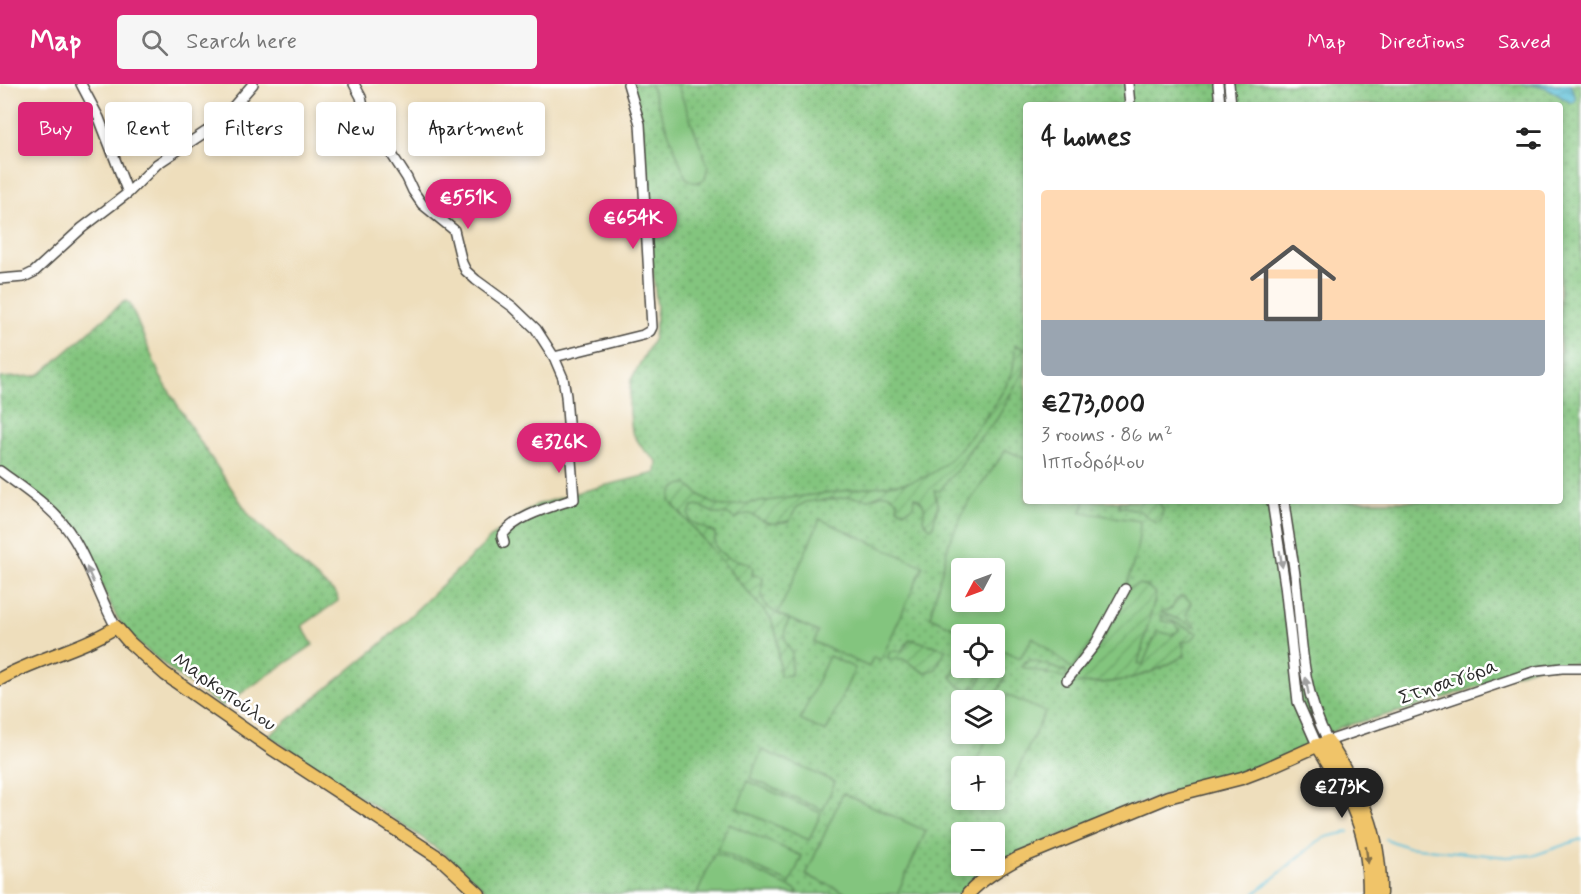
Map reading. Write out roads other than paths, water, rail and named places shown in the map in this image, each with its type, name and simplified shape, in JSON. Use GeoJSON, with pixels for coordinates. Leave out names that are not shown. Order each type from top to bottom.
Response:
{"type":"FeatureCollection","features":[{"type":"Feature","properties":{"kind":"main road"},"geometry":{"type":"LineString","coordinates":[[0,679],[29,664],[90,641],[116,627]]}},
{"type":"Feature","properties":{"kind":"main road","name":"Μαρκοπούλου"},"geometry":{"type":"LineString","coordinates":[[116,627],[165,675],[274,750],[441,859],[479,894]]}},
{"type":"Feature","properties":{"kind":"main road"},"geometry":{"type":"LineString","coordinates":[[969,894],[978,883],[1017,859],[1158,801],[1242,778],[1323,743]]}},
{"type":"Feature","properties":{"kind":"main road"},"geometry":{"type":"LineString","coordinates":[[1323,743],[1362,829],[1368,852],[1369,894]]}},
{"type":"Feature","properties":{"kind":"main road"},"geometry":{"type":"LineString","coordinates":[[1323,743],[1368,812],[1378,851],[1380,894]]}},
{"type":"Feature","properties":{"kind":"street"},"geometry":{"type":"LineString","coordinates":[[81,84],[99,118],[128,193]]}},
{"type":"Feature","properties":{"kind":"street"},"geometry":{"type":"LineString","coordinates":[[0,279],[24,277],[34,272],[82,228],[128,193],[157,164],[210,129],[253,84]]}},
{"type":"Feature","properties":{"kind":"street"},"geometry":{"type":"LineString","coordinates":[[354,84],[361,97],[364,111],[413,191],[422,204],[454,230],[466,271],[536,329],[554,357],[563,378],[574,499],[542,510],[515,524],[502,536],[504,543]]}},
{"type":"Feature","properties":{"kind":"street"},"geometry":{"type":"LineString","coordinates":[[554,357],[643,335],[652,327],[640,124],[628,84]]}},
{"type":"Feature","properties":{"kind":"street"},"geometry":{"type":"LineString","coordinates":[[1128,84],[1130,102]]}},
{"type":"Feature","properties":{"kind":"street"},"geometry":{"type":"LineString","coordinates":[[1218,84],[1220,102]]}},
{"type":"Feature","properties":{"kind":"street"},"geometry":{"type":"LineString","coordinates":[[1229,84],[1232,102]]}},
{"type":"Feature","properties":{"kind":"street","name":"Μαρκοπούλου"},"geometry":{"type":"LineString","coordinates":[[0,471],[47,506],[61,521],[74,540],[116,627]]}},
{"type":"Feature","properties":{"kind":"street"},"geometry":{"type":"LineString","coordinates":[[1272,504],[1285,585],[1298,702],[1323,743]]}},
{"type":"Feature","properties":{"kind":"street"},"geometry":{"type":"LineString","coordinates":[[1284,504],[1296,580],[1306,684],[1323,743]]}},
{"type":"Feature","properties":{"kind":"street"},"geometry":{"type":"LineString","coordinates":[[1275,524],[1286,523]]}},
{"type":"Feature","properties":{"kind":"street"},"geometry":{"type":"LineString","coordinates":[[1067,680],[1096,643],[1125,589]]}},
{"type":"Feature","properties":{"kind":"street","name":"Στησαγόρα"},"geometry":{"type":"LineString","coordinates":[[1323,743],[1536,671],[1581,668]]}},
{"type":"Feature","properties":{"kind":"water"},"geometry":{"type":"Polygon","coordinates":[[[1522,84],[1570,84],[1576,98],[1575,102],[1571,103],[1545,87],[1522,84]]]}},
{"type":"Feature","properties":{"kind":"waterway"},"geometry":{"type":"LineString","coordinates":[[1254,894],[1317,842],[1326,837],[1349,832]]}},
{"type":"Feature","properties":{"kind":"waterway"},"geometry":{"type":"LineString","coordinates":[[1386,839],[1407,847],[1507,857],[1535,855],[1581,839]]}}]}
